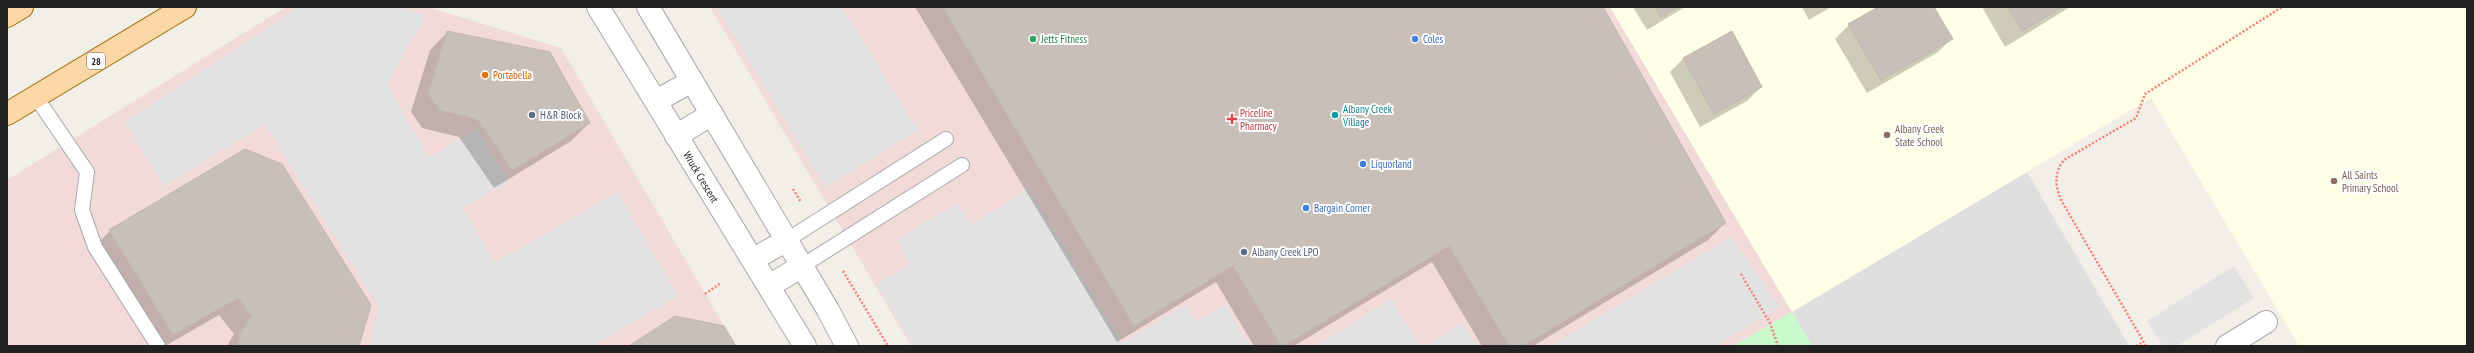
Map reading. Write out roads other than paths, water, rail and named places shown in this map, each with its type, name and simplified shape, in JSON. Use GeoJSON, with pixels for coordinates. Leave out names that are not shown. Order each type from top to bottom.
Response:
{"type":"FeatureCollection","features":[{"type":"Feature","properties":{"kind":"main road"},"geometry":{"type":"LineString","coordinates":[[7,16],[22,7]]}},
{"type":"Feature","properties":{"kind":"main road","name":"28"},"geometry":{"type":"LineString","coordinates":[[7,114],[186,7]]}},
{"type":"Feature","properties":{"kind":"street","name":"Wruck Crescent"},"geometry":{"type":"LineString","coordinates":[[598,7],[722,211],[754,259],[805,346]]}},
{"type":"Feature","properties":{"kind":"street"},"geometry":{"type":"LineString","coordinates":[[648,7],[837,325],[847,346]]}},
{"type":"Feature","properties":{"kind":"street"},"geometry":{"type":"LineString","coordinates":[[656,101],[692,81]]}},
{"type":"Feature","properties":{"kind":"street"},"geometry":{"type":"LineString","coordinates":[[676,136],[712,114]]}},
{"type":"Feature","properties":{"kind":"street"},"geometry":{"type":"LineString","coordinates":[[754,259],[787,240]]}},
{"type":"Feature","properties":{"kind":"street"},"geometry":{"type":"LineString","coordinates":[[769,286],[802,266]]}},
{"type":"Feature","properties":{"kind":"street"},"geometry":{"type":"LineString","coordinates":[[2227,346],[2266,322]]}},
{"type":"Feature","properties":{"kind":"lane"},"geometry":{"type":"LineString","coordinates":[[36,97],[87,172],[82,210],[95,247],[158,346]]}},
{"type":"Feature","properties":{"kind":"lane"},"geometry":{"type":"LineString","coordinates":[[787,240],[946,139]]}},
{"type":"Feature","properties":{"kind":"lane"},"geometry":{"type":"LineString","coordinates":[[802,266],[962,165]]}},
{"type":"Feature","properties":{"kind":"lane"},"geometry":{"type":"LineString","coordinates":[[837,325],[852,346]]}},
{"type":"Feature","properties":{"kind":"place","name":"Jetts Fitness"},"geometry":{"type":"Point","coordinates":[1033,39]}},
{"type":"Feature","properties":{"kind":"place","name":"Coles"},"geometry":{"type":"Point","coordinates":[1415,39]}},
{"type":"Feature","properties":{"kind":"place","name":"Portabella"},"geometry":{"type":"Point","coordinates":[485,75]}},
{"type":"Feature","properties":{"kind":"place","name":"H&R Block"},"geometry":{"type":"Point","coordinates":[532,115]}},
{"type":"Feature","properties":{"kind":"place","name":"Albany Creek Village"},"geometry":{"type":"Point","coordinates":[1335,115]}},
{"type":"Feature","properties":{"kind":"place","name":"Priceline Pharmacy"},"geometry":{"type":"Point","coordinates":[1232,119]}},
{"type":"Feature","properties":{"kind":"place","name":"Albany Creek State School"},"geometry":{"type":"Point","coordinates":[1887,135]}},
{"type":"Feature","properties":{"kind":"place","name":"Liquorland"},"geometry":{"type":"Point","coordinates":[1363,164]}},
{"type":"Feature","properties":{"kind":"place","name":"All Saints Primary School"},"geometry":{"type":"Point","coordinates":[2334,181]}},
{"type":"Feature","properties":{"kind":"place","name":"Bargain Corner"},"geometry":{"type":"Point","coordinates":[1306,208]}},
{"type":"Feature","properties":{"kind":"place","name":"Albany Creek LPO"},"geometry":{"type":"Point","coordinates":[1244,252]}}]}
